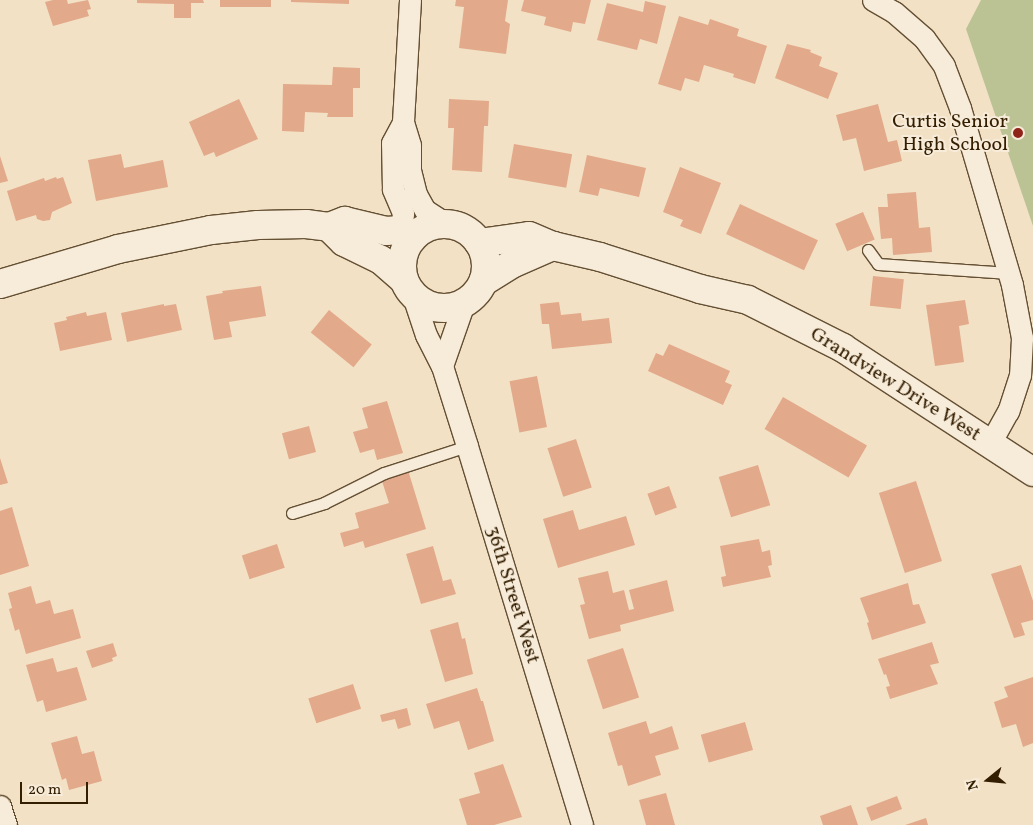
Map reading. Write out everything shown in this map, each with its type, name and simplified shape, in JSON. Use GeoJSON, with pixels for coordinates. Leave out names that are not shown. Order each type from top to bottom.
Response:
{"type":"FeatureCollection","features":[{"type":"Feature","properties":{"kind":"street"},"geometry":{"type":"LineString","coordinates":[[410,0],[403,122],[410,145],[410,170],[416,194],[425,210],[445,224]]}},
{"type":"Feature","properties":{"kind":"street"},"geometry":{"type":"LineString","coordinates":[[873,0],[894,12],[924,38],[944,66],[952,84],[1009,274],[1020,323],[1022,365],[1013,399],[990,444]]}},
{"type":"Feature","properties":{"kind":"street"},"geometry":{"type":"LineString","coordinates":[[403,122],[392,143],[394,189],[403,213],[406,235],[402,266],[408,286]]}},
{"type":"Feature","properties":{"kind":"street"},"geometry":{"type":"LineString","coordinates":[[0,284],[118,249],[211,230],[258,225],[306,224],[329,227],[345,221],[406,235],[432,225],[459,226],[470,232],[479,242],[485,255],[486,268],[483,282],[475,294],[464,303],[450,307],[436,307],[423,302],[381,260],[344,242],[329,227]]}},
{"type":"Feature","properties":{"kind":"street","name":"Grandview Drive West"},"geometry":{"type":"LineString","coordinates":[[479,242],[529,236],[553,246],[600,257],[700,289],[748,300],[843,348],[1033,472]]}},
{"type":"Feature","properties":{"kind":"street"},"geometry":{"type":"LineString","coordinates":[[483,282],[514,263],[553,246]]}},
{"type":"Feature","properties":{"kind":"street","name":"36th Street West"},"geometry":{"type":"LineString","coordinates":[[408,286],[426,335],[442,366],[582,825]]}},
{"type":"Feature","properties":{"kind":"street"},"geometry":{"type":"LineString","coordinates":[[442,366],[464,303]]}},
{"type":"Feature","properties":{"kind":"street"},"geometry":{"type":"LineString","coordinates":[[0,806],[6,825]]}},
{"type":"Feature","properties":{"kind":"lane"},"geometry":{"type":"LineString","coordinates":[[868,250],[878,264],[1009,274]]}},
{"type":"Feature","properties":{"kind":"lane"},"geometry":{"type":"LineString","coordinates":[[292,513],[324,503],[384,473],[467,446]]}},
{"type":"Feature","properties":{"kind":"green space","name":"Curtis Senior High School"},"geometry":{"type":"Polygon","coordinates":[[[981,0],[1033,0],[1033,226],[966,29],[981,0]]]}},
{"type":"Feature","properties":{"kind":"building"},"geometry":{"type":"Polygon","coordinates":[[[67,0],[68,4],[88,0],[91,9],[87,10],[89,16],[53,26],[45,2],[67,0]]]}},
{"type":"Feature","properties":{"kind":"building"},"geometry":{"type":"Polygon","coordinates":[[[137,0],[203,0],[204,3],[191,3],[191,18],[174,18],[174,4],[137,3],[137,0]]]}},
{"type":"Feature","properties":{"kind":"building"},"geometry":{"type":"Polygon","coordinates":[[[220,0],[271,0],[271,7],[220,7],[220,0]]]}},
{"type":"Feature","properties":{"kind":"building"},"geometry":{"type":"Polygon","coordinates":[[[291,0],[349,0],[349,4],[291,2],[291,0]]]}},
{"type":"Feature","properties":{"kind":"building"},"geometry":{"type":"Polygon","coordinates":[[[456,0],[508,0],[505,21],[510,24],[506,54],[459,48],[464,7],[455,6],[456,0]]]}},
{"type":"Feature","properties":{"kind":"building"},"geometry":{"type":"Polygon","coordinates":[[[524,0],[591,0],[585,24],[573,22],[571,32],[544,25],[546,17],[521,11],[524,0]]]}},
{"type":"Feature","properties":{"kind":"building"},"geometry":{"type":"Polygon","coordinates":[[[645,1],[666,6],[657,44],[640,39],[637,50],[597,40],[607,3],[643,12],[645,1]]]}},
{"type":"Feature","properties":{"kind":"building"},"geometry":{"type":"Polygon","coordinates":[[[679,16],[708,25],[710,19],[739,29],[737,36],[767,46],[755,84],[733,77],[734,74],[704,65],[699,82],[685,78],[681,91],[658,84],[679,16]]]}},
{"type":"Feature","properties":{"kind":"building"},"geometry":{"type":"Polygon","coordinates":[[[787,44],[811,50],[810,52],[822,57],[819,66],[838,73],[828,99],[775,78],[787,44]]]}},
{"type":"Feature","properties":{"kind":"building"},"geometry":{"type":"Polygon","coordinates":[[[333,67],[360,68],[360,88],[353,88],[353,117],[327,117],[328,113],[305,112],[304,132],[282,131],[283,84],[332,85],[333,67]]]}},
{"type":"Feature","properties":{"kind":"building"},"geometry":{"type":"Polygon","coordinates":[[[239,99],[258,139],[216,157],[214,152],[204,156],[189,122],[239,99]]]}},
{"type":"Feature","properties":{"kind":"building"},"geometry":{"type":"Polygon","coordinates":[[[449,99],[489,101],[488,126],[484,126],[482,172],[452,170],[454,128],[448,128],[449,99]]]}},
{"type":"Feature","properties":{"kind":"building"},"geometry":{"type":"Polygon","coordinates":[[[878,104],[888,142],[897,140],[902,161],[864,171],[856,138],[843,141],[836,115],[878,104]]]}},
{"type":"Feature","properties":{"kind":"building"},"geometry":{"type":"Polygon","coordinates":[[[514,144],[572,154],[566,188],[508,177],[514,144]]]}},
{"type":"Feature","properties":{"kind":"building"},"geometry":{"type":"Polygon","coordinates":[[[121,154],[124,168],[163,160],[168,187],[96,201],[88,160],[121,154]]]}},
{"type":"Feature","properties":{"kind":"building"},"geometry":{"type":"Polygon","coordinates":[[[587,155],[646,168],[639,197],[600,188],[598,196],[579,192],[587,155]]]}},
{"type":"Feature","properties":{"kind":"building"},"geometry":{"type":"Polygon","coordinates":[[[0,156],[8,181],[0,183],[0,156]]]}},
{"type":"Feature","properties":{"kind":"building"},"geometry":{"type":"Polygon","coordinates":[[[680,167],[721,183],[701,234],[680,226],[683,220],[663,212],[680,167]]]}},
{"type":"Feature","properties":{"kind":"building"},"geometry":{"type":"Polygon","coordinates":[[[56,177],[57,179],[63,177],[72,203],[52,212],[50,220],[43,221],[37,219],[36,215],[16,221],[7,191],[44,178],[45,181],[56,177]]]}},
{"type":"Feature","properties":{"kind":"building"},"geometry":{"type":"Polygon","coordinates":[[[916,192],[919,228],[930,227],[932,252],[893,255],[892,238],[881,239],[878,207],[888,207],[887,194],[916,192]]]}},
{"type":"Feature","properties":{"kind":"building"},"geometry":{"type":"Polygon","coordinates":[[[740,204],[818,240],[804,270],[726,234],[740,204]]]}},
{"type":"Feature","properties":{"kind":"building"},"geometry":{"type":"Polygon","coordinates":[[[863,212],[875,240],[847,251],[835,224],[863,212]]]}},
{"type":"Feature","properties":{"kind":"building"},"geometry":{"type":"Polygon","coordinates":[[[873,276],[904,279],[901,309],[870,306],[873,276]]]}},
{"type":"Feature","properties":{"kind":"building"},"geometry":{"type":"Polygon","coordinates":[[[261,286],[266,316],[229,322],[232,337],[214,340],[206,296],[223,293],[222,291],[261,286]]]}},
{"type":"Feature","properties":{"kind":"building"},"geometry":{"type":"Polygon","coordinates":[[[965,300],[969,324],[959,326],[964,362],[935,366],[926,305],[965,300]]]}},
{"type":"Feature","properties":{"kind":"building"},"geometry":{"type":"Polygon","coordinates":[[[559,302],[561,315],[581,313],[582,321],[609,318],[612,343],[552,349],[549,324],[542,324],[540,304],[559,302]]]}},
{"type":"Feature","properties":{"kind":"building"},"geometry":{"type":"Polygon","coordinates":[[[164,304],[164,306],[176,304],[182,330],[127,342],[121,313],[164,304]]]}},
{"type":"Feature","properties":{"kind":"building"},"geometry":{"type":"Polygon","coordinates":[[[329,310],[372,345],[353,367],[311,333],[329,310]]]}},
{"type":"Feature","properties":{"kind":"building"},"geometry":{"type":"Polygon","coordinates":[[[86,312],[87,316],[106,312],[112,340],[60,351],[54,323],[67,320],[66,317],[86,312]]]}},
{"type":"Feature","properties":{"kind":"building"},"geometry":{"type":"Polygon","coordinates":[[[669,344],[730,371],[725,382],[732,385],[723,405],[648,371],[656,353],[663,356],[669,344]]]}},
{"type":"Feature","properties":{"kind":"building"},"geometry":{"type":"Polygon","coordinates":[[[537,376],[547,427],[519,432],[510,381],[537,376]]]}},
{"type":"Feature","properties":{"kind":"building"},"geometry":{"type":"Polygon","coordinates":[[[783,397],[867,446],[849,478],[764,429],[783,397]]]}},
{"type":"Feature","properties":{"kind":"building"},"geometry":{"type":"Polygon","coordinates":[[[387,401],[403,453],[377,460],[374,449],[360,453],[353,432],[368,428],[362,408],[387,401]]]}},
{"type":"Feature","properties":{"kind":"building"},"geometry":{"type":"Polygon","coordinates":[[[309,426],[316,452],[289,459],[282,433],[309,426]]]}},
{"type":"Feature","properties":{"kind":"building"},"geometry":{"type":"Polygon","coordinates":[[[576,439],[592,488],[563,497],[547,448],[576,439]]]}},
{"type":"Feature","properties":{"kind":"building"},"geometry":{"type":"Polygon","coordinates":[[[0,458],[8,483],[0,485],[0,458]]]}},
{"type":"Feature","properties":{"kind":"building"},"geometry":{"type":"Polygon","coordinates":[[[758,465],[770,505],[731,517],[719,477],[758,465]]]}},
{"type":"Feature","properties":{"kind":"building"},"geometry":{"type":"Polygon","coordinates":[[[408,470],[426,529],[365,548],[363,541],[344,547],[340,533],[359,528],[355,513],[389,503],[381,478],[408,470]]]}},
{"type":"Feature","properties":{"kind":"building"},"geometry":{"type":"Polygon","coordinates":[[[916,481],[942,561],[905,573],[879,493],[916,481]]]}},
{"type":"Feature","properties":{"kind":"building"},"geometry":{"type":"Polygon","coordinates":[[[669,486],[677,508],[655,515],[647,494],[669,486]]]}},
{"type":"Feature","properties":{"kind":"building"},"geometry":{"type":"Polygon","coordinates":[[[12,507],[29,566],[0,575],[0,511],[12,507]]]}},
{"type":"Feature","properties":{"kind":"building"},"geometry":{"type":"Polygon","coordinates":[[[573,510],[579,530],[626,516],[635,545],[558,568],[543,519],[573,510]]]}},
{"type":"Feature","properties":{"kind":"building"},"geometry":{"type":"Polygon","coordinates":[[[759,539],[762,552],[770,550],[772,565],[768,566],[771,577],[723,587],[721,577],[726,576],[720,546],[759,539]]]}},
{"type":"Feature","properties":{"kind":"building"},"geometry":{"type":"Polygon","coordinates":[[[277,544],[285,568],[250,579],[242,555],[277,544]]]}},
{"type":"Feature","properties":{"kind":"building"},"geometry":{"type":"Polygon","coordinates":[[[433,546],[443,581],[451,579],[456,594],[421,604],[406,554],[433,546]]]}},
{"type":"Feature","properties":{"kind":"building"},"geometry":{"type":"Polygon","coordinates":[[[1021,565],[1033,601],[1033,620],[1021,623],[1025,635],[1014,638],[991,574],[1021,565]]]}},
{"type":"Feature","properties":{"kind":"building"},"geometry":{"type":"Polygon","coordinates":[[[608,571],[613,593],[624,590],[629,610],[634,609],[629,590],[667,580],[674,611],[620,625],[621,631],[589,639],[580,605],[585,604],[578,578],[608,571]]]}},
{"type":"Feature","properties":{"kind":"building"},"geometry":{"type":"Polygon","coordinates":[[[908,583],[913,605],[919,604],[926,623],[872,640],[867,623],[869,622],[860,598],[908,583]]]}},
{"type":"Feature","properties":{"kind":"building"},"geometry":{"type":"Polygon","coordinates":[[[31,586],[36,604],[50,600],[54,614],[73,609],[81,638],[26,654],[19,629],[15,631],[9,609],[12,608],[8,593],[31,586]]]}},
{"type":"Feature","properties":{"kind":"building"},"geometry":{"type":"Polygon","coordinates":[[[458,622],[462,639],[465,638],[473,674],[445,682],[430,630],[458,622]]]}},
{"type":"Feature","properties":{"kind":"building"},"geometry":{"type":"Polygon","coordinates":[[[932,642],[939,663],[930,665],[938,684],[890,699],[886,687],[890,686],[878,659],[932,642]]]}},
{"type":"Feature","properties":{"kind":"building"},"geometry":{"type":"Polygon","coordinates":[[[113,643],[117,656],[112,658],[113,661],[92,668],[86,651],[113,643]]]}},
{"type":"Feature","properties":{"kind":"building"},"geometry":{"type":"Polygon","coordinates":[[[623,648],[639,697],[603,709],[587,660],[623,648]]]}},
{"type":"Feature","properties":{"kind":"building"},"geometry":{"type":"Polygon","coordinates":[[[53,658],[57,672],[77,667],[87,700],[46,712],[43,700],[37,702],[26,665],[53,658]]]}},
{"type":"Feature","properties":{"kind":"building"},"geometry":{"type":"Polygon","coordinates":[[[1033,677],[1033,743],[1023,747],[1016,724],[1002,728],[994,702],[1008,697],[1004,687],[1033,677]]]}},
{"type":"Feature","properties":{"kind":"building"},"geometry":{"type":"Polygon","coordinates":[[[353,684],[361,709],[316,723],[308,699],[353,684]]]}},
{"type":"Feature","properties":{"kind":"building"},"geometry":{"type":"Polygon","coordinates":[[[477,688],[481,701],[483,701],[494,741],[468,750],[459,721],[434,729],[426,704],[477,688]]]}},
{"type":"Feature","properties":{"kind":"building"},"geometry":{"type":"Polygon","coordinates":[[[407,708],[411,725],[398,729],[395,719],[382,722],[380,715],[407,708]]]}},
{"type":"Feature","properties":{"kind":"building"},"geometry":{"type":"Polygon","coordinates":[[[646,721],[650,734],[672,726],[679,749],[655,756],[661,775],[628,786],[622,765],[618,766],[608,733],[646,721]]]}},
{"type":"Feature","properties":{"kind":"building"},"geometry":{"type":"Polygon","coordinates":[[[745,722],[753,750],[709,763],[701,735],[745,722]]]}},
{"type":"Feature","properties":{"kind":"building"},"geometry":{"type":"Polygon","coordinates":[[[77,736],[82,754],[94,751],[102,781],[69,790],[66,778],[62,780],[51,743],[77,736]]]}},
{"type":"Feature","properties":{"kind":"building"},"geometry":{"type":"Polygon","coordinates":[[[503,764],[522,817],[494,825],[467,825],[459,799],[480,793],[474,773],[503,764]]]}},
{"type":"Feature","properties":{"kind":"building"},"geometry":{"type":"Polygon","coordinates":[[[666,793],[675,825],[646,825],[639,800],[666,793]]]}},
{"type":"Feature","properties":{"kind":"building"},"geometry":{"type":"Polygon","coordinates":[[[897,796],[902,809],[871,821],[866,808],[897,796]]]}},
{"type":"Feature","properties":{"kind":"building"},"geometry":{"type":"Polygon","coordinates":[[[851,805],[858,825],[823,825],[820,816],[851,805]]]}},
{"type":"Feature","properties":{"kind":"building"},"geometry":{"type":"Polygon","coordinates":[[[926,818],[928,825],[905,825],[926,818]]]}},
{"type":"Feature","properties":{"kind":"place","name":"Curtis Senior High School"},"geometry":{"type":"Point","coordinates":[1018,133]}}]}
